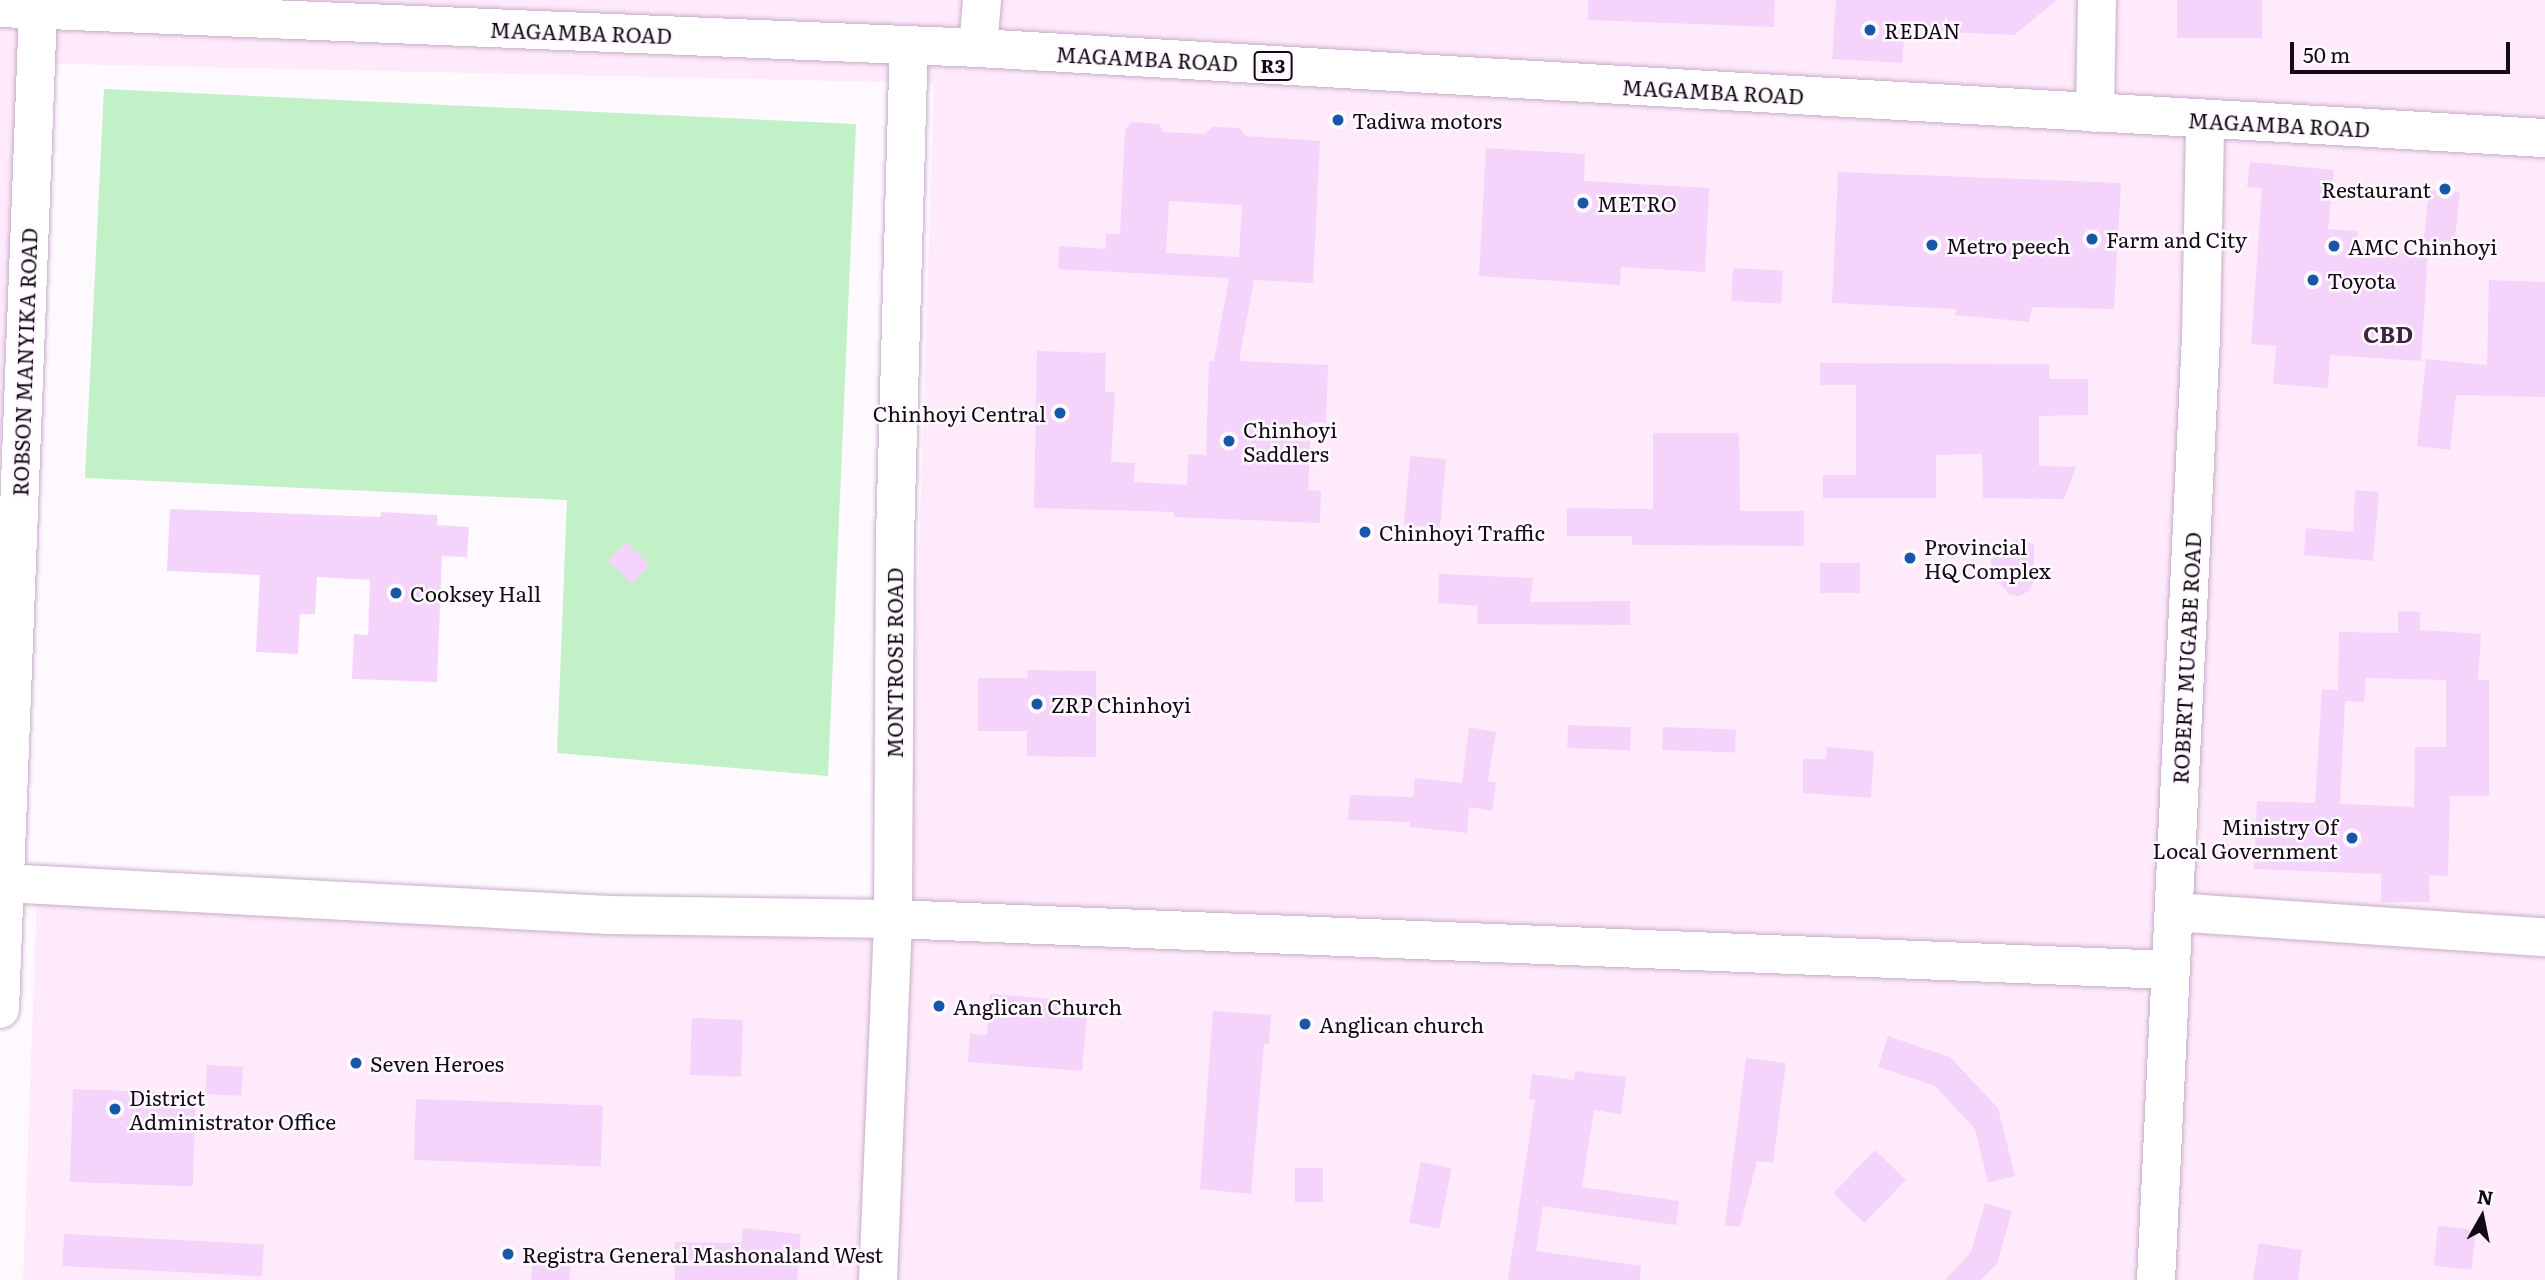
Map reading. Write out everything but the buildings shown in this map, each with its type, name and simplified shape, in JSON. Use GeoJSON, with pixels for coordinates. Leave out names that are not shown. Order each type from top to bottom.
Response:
{"type":"FeatureCollection","features":[{"type":"Feature","properties":{"kind":"main road","name":"ROBSON MANYIKA ROAD"},"geometry":{"type":"LineString","coordinates":[[0,1010],[4,883],[2,843],[13,9],[1,0]]}},
{"type":"Feature","properties":{"kind":"main road"},"geometry":{"type":"LineString","coordinates":[[978,48],[982,0]]}},
{"type":"Feature","properties":{"kind":"main road"},"geometry":{"type":"LineString","coordinates":[[2095,113],[2097,0]]}},
{"type":"Feature","properties":{"kind":"main road","name":"MAGAMBA ROAD"},"geometry":{"type":"LineString","coordinates":[[13,9],[978,48],[2545,138]]}},
{"type":"Feature","properties":{"kind":"main road","name":"MONTROSE ROAD"},"geometry":{"type":"LineString","coordinates":[[878,1280],[893,919],[895,538],[909,47]]}},
{"type":"Feature","properties":{"kind":"main road","name":"ROBERT MUGABE ROAD"},"geometry":{"type":"LineString","coordinates":[[2155,1280],[2201,337],[2205,120]]}},
{"type":"Feature","properties":{"kind":"main road"},"geometry":{"type":"LineString","coordinates":[[4,883],[609,915],[893,919],[2169,970]]}},
{"type":"Feature","properties":{"kind":"main road"},"geometry":{"type":"LineString","coordinates":[[2174,912],[2545,937]]}},
{"type":"Feature","properties":{"kind":"shaded area"},"geometry":{"type":"Polygon","coordinates":[[[0,0],[2545,0],[2545,1280],[23,1280],[37,894],[907,933],[934,83],[19,63],[0,458],[0,0]]]}},
{"type":"Feature","properties":{"kind":"green space"},"geometry":{"type":"Polygon","coordinates":[[[104,89],[856,124],[828,776],[557,753],[567,500],[85,478],[104,89]]]}},
{"type":"Feature","properties":{"kind":"place","name":"REDAN"},"geometry":{"type":"Point","coordinates":[1870,30]}},
{"type":"Feature","properties":{"kind":"place","name":"Tadiwa motors"},"geometry":{"type":"Point","coordinates":[1338,120]}},
{"type":"Feature","properties":{"kind":"place","name":"Restaurant"},"geometry":{"type":"Point","coordinates":[2445,189]}},
{"type":"Feature","properties":{"kind":"place","name":"METRO"},"geometry":{"type":"Point","coordinates":[1583,203]}},
{"type":"Feature","properties":{"kind":"place","name":"Farm and City"},"geometry":{"type":"Point","coordinates":[2092,239]}},
{"type":"Feature","properties":{"kind":"place","name":"Metro peech"},"geometry":{"type":"Point","coordinates":[1932,245]}},
{"type":"Feature","properties":{"kind":"place","name":"AMC Chinhoyi"},"geometry":{"type":"Point","coordinates":[2334,246]}},
{"type":"Feature","properties":{"kind":"place","name":"Toyota"},"geometry":{"type":"Point","coordinates":[2313,280]}},
{"type":"Feature","properties":{"kind":"place","name":"Chinhoyi Central"},"geometry":{"type":"Point","coordinates":[1060,413]}},
{"type":"Feature","properties":{"kind":"place","name":"Chinhoyi Saddlers"},"geometry":{"type":"Point","coordinates":[1229,441]}},
{"type":"Feature","properties":{"kind":"place","name":"Chinhoyi Traffic"},"geometry":{"type":"Point","coordinates":[1365,532]}},
{"type":"Feature","properties":{"kind":"place","name":"Provincial HQ Complex"},"geometry":{"type":"Point","coordinates":[1910,558]}},
{"type":"Feature","properties":{"kind":"place","name":"Cooksey Hall"},"geometry":{"type":"Point","coordinates":[396,593]}},
{"type":"Feature","properties":{"kind":"place","name":"ZRP Chinhoyi"},"geometry":{"type":"Point","coordinates":[1037,704]}},
{"type":"Feature","properties":{"kind":"place","name":"Ministry Of Local Government"},"geometry":{"type":"Point","coordinates":[2352,838]}},
{"type":"Feature","properties":{"kind":"place","name":"Anglican Church"},"geometry":{"type":"Point","coordinates":[939,1006]}},
{"type":"Feature","properties":{"kind":"place","name":"Anglican church"},"geometry":{"type":"Point","coordinates":[1305,1024]}},
{"type":"Feature","properties":{"kind":"place","name":"Seven Heroes"},"geometry":{"type":"Point","coordinates":[356,1063]}},
{"type":"Feature","properties":{"kind":"place","name":"District Administrator Office"},"geometry":{"type":"Point","coordinates":[115,1109]}},
{"type":"Feature","properties":{"kind":"place","name":"Registra General Mashonaland West"},"geometry":{"type":"Point","coordinates":[508,1254]}},
{"type":"Feature","properties":{"kind":"district","name":"CBD"},"geometry":{"type":"Point","coordinates":[2388,333]}}]}
